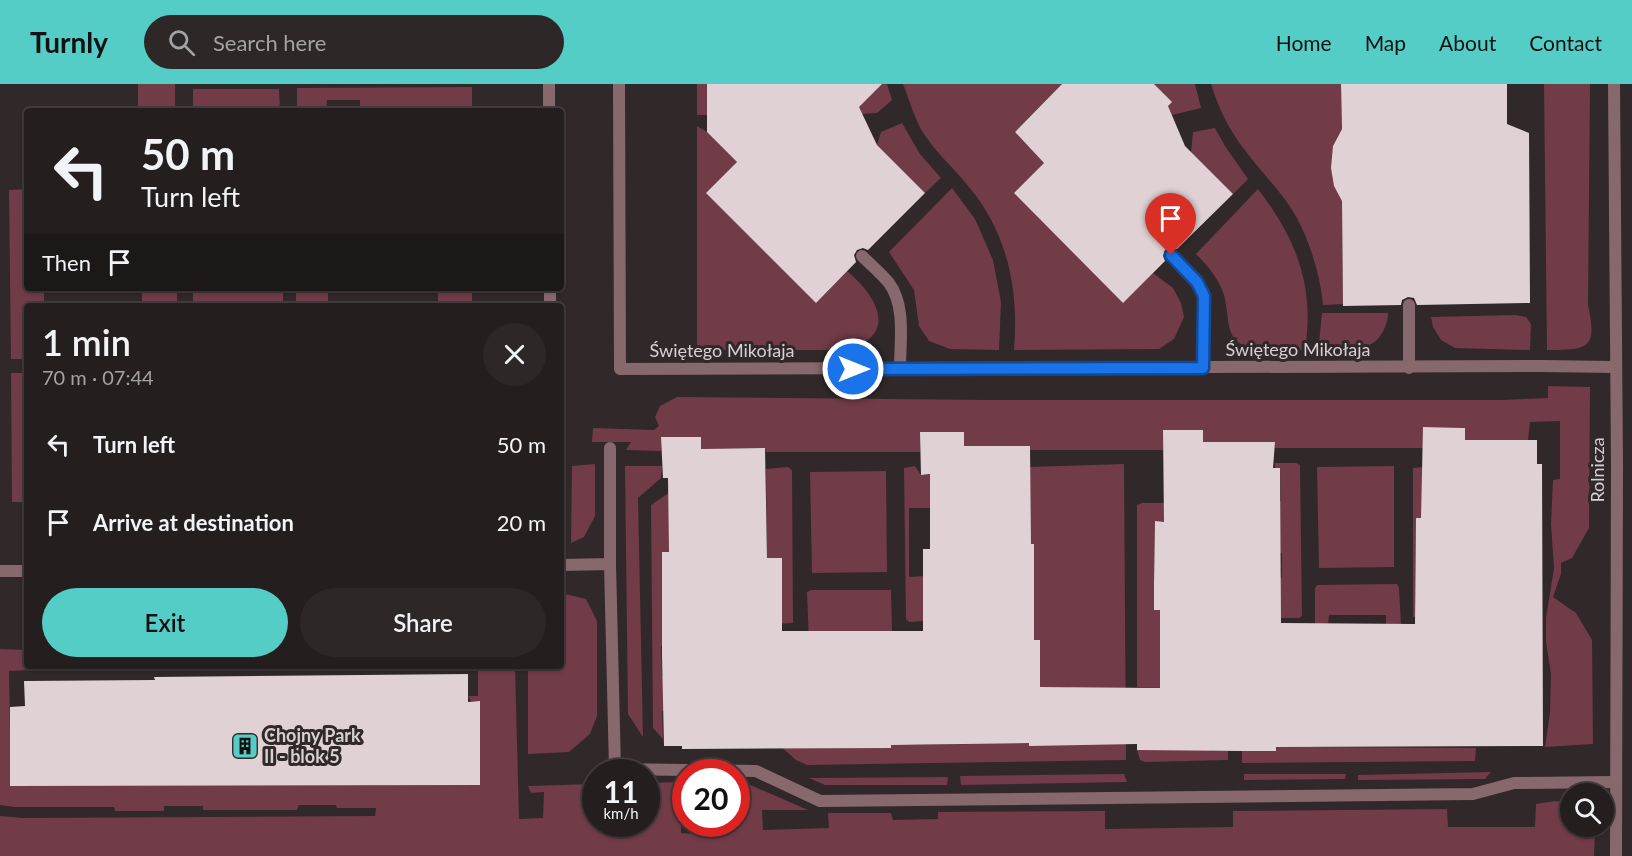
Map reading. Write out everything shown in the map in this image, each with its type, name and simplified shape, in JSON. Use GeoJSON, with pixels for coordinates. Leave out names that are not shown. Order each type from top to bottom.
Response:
{"type":"FeatureCollection","features":[{"type":"Feature","properties":{"kind":"street"},"geometry":{"type":"LineString","coordinates":[[549,84],[549,108]]}},
{"type":"Feature","properties":{"kind":"street","name":"Świętego Mikołaja"},"geometry":{"type":"LineString","coordinates":[[619,84],[620,369],[1616,367]]}},
{"type":"Feature","properties":{"kind":"street","name":"Rolnicza"},"geometry":{"type":"LineString","coordinates":[[1614,84],[1616,856]]}},
{"type":"Feature","properties":{"kind":"street"},"geometry":{"type":"LineString","coordinates":[[1171,255],[1197,282],[1204,296],[1203,368]]}},
{"type":"Feature","properties":{"kind":"street"},"geometry":{"type":"LineString","coordinates":[[862,256],[888,282],[897,297],[900,318],[900,369]]}},
{"type":"Feature","properties":{"kind":"street"},"geometry":{"type":"LineString","coordinates":[[1409,305],[1409,368]]}},
{"type":"Feature","properties":{"kind":"street"},"geometry":{"type":"LineString","coordinates":[[610,448],[610,564],[615,770],[756,771],[820,801],[1473,794],[1514,783],[1616,782]]}},
{"type":"Feature","properties":{"kind":"street"},"geometry":{"type":"LineString","coordinates":[[564,565],[610,564]]}},
{"type":"Feature","properties":{"kind":"street"},"geometry":{"type":"LineString","coordinates":[[0,571],[24,571]]}},
{"type":"Feature","properties":{"kind":"shaded area"},"geometry":{"type":"Polygon","coordinates":[[[138,84],[175,84],[175,108],[138,108],[138,84]]]}},
{"type":"Feature","properties":{"kind":"shaded area"},"geometry":{"type":"Polygon","coordinates":[[[697,84],[707,84],[707,115],[697,115],[697,84]]]}},
{"type":"Feature","properties":{"kind":"shaded area"},"geometry":{"type":"Polygon","coordinates":[[[847,84],[887,84],[892,100],[877,113],[862,114],[847,84]]]}},
{"type":"Feature","properties":{"kind":"shaded area"},"geometry":{"type":"Polygon","coordinates":[[[903,84],[1062,84],[1015,132],[1044,163],[1014,193],[1123,302],[1153,273],[1173,288],[1181,303],[1184,317],[1174,339],[1159,349],[1014,350],[1015,306],[1002,243],[982,205],[922,131],[903,84]]]}},
{"type":"Feature","properties":{"kind":"shaded area"},"geometry":{"type":"Polygon","coordinates":[[[1154,84],[1195,84],[1201,108],[1172,115],[1168,106],[1171,102],[1154,84]]]}},
{"type":"Feature","properties":{"kind":"shaded area"},"geometry":{"type":"Polygon","coordinates":[[[1211,84],[1341,84],[1342,129],[1333,146],[1342,201],[1343,304],[1323,305],[1314,260],[1297,218],[1234,134],[1211,84]]]}},
{"type":"Feature","properties":{"kind":"shaded area"},"geometry":{"type":"Polygon","coordinates":[[[1544,84],[1590,84],[1588,305],[1591,331],[1590,339],[1586,344],[1572,349],[1547,350],[1544,84]]]}},
{"type":"Feature","properties":{"kind":"shaded area"},"geometry":{"type":"Polygon","coordinates":[[[472,87],[472,108],[360,108],[360,100],[327,100],[326,108],[297,108],[297,88],[472,87]]]}},
{"type":"Feature","properties":{"kind":"shaded area"},"geometry":{"type":"Polygon","coordinates":[[[193,89],[279,89],[280,108],[193,108],[193,89]]]}},
{"type":"Feature","properties":{"kind":"shaded area"},"geometry":{"type":"Polygon","coordinates":[[[902,123],[920,154],[941,178],[925,193],[877,145],[881,132],[902,123]]]}},
{"type":"Feature","properties":{"kind":"shaded area"},"geometry":{"type":"Polygon","coordinates":[[[697,126],[707,132],[737,162],[707,193],[815,302],[847,271],[854,277],[868,293],[878,312],[879,321],[876,331],[866,342],[853,350],[697,350],[697,126]]]}},
{"type":"Feature","properties":{"kind":"shaded area"},"geometry":{"type":"Polygon","coordinates":[[[1215,128],[1248,179],[1233,194],[1191,152],[1193,132],[1215,128]]]}},
{"type":"Feature","properties":{"kind":"shaded area"},"geometry":{"type":"Polygon","coordinates":[[[952,188],[975,219],[993,260],[1001,302],[999,350],[950,349],[929,341],[919,326],[914,290],[889,252],[952,188]]]}},
{"type":"Feature","properties":{"kind":"shaded area"},"geometry":{"type":"Polygon","coordinates":[[[24,189],[24,291],[44,291],[44,303],[24,303],[24,359],[11,359],[9,190],[24,189]]]}},
{"type":"Feature","properties":{"kind":"shaded area"},"geometry":{"type":"Polygon","coordinates":[[[1258,189],[1283,226],[1300,264],[1307,304],[1305,350],[1263,351],[1246,347],[1238,342],[1230,328],[1221,287],[1212,272],[1196,254],[1258,189]]]}},
{"type":"Feature","properties":{"kind":"shaded area"},"geometry":{"type":"Polygon","coordinates":[[[142,291],[177,291],[177,303],[142,303],[142,291]]]}},
{"type":"Feature","properties":{"kind":"shaded area"},"geometry":{"type":"Polygon","coordinates":[[[193,291],[283,291],[283,303],[193,303],[193,291]]]}},
{"type":"Feature","properties":{"kind":"shaded area"},"geometry":{"type":"Polygon","coordinates":[[[296,291],[328,291],[328,303],[296,303],[296,291]]]}},
{"type":"Feature","properties":{"kind":"shaded area"},"geometry":{"type":"Polygon","coordinates":[[[438,291],[472,291],[472,303],[438,303],[438,291]]]}},
{"type":"Feature","properties":{"kind":"shaded area"},"geometry":{"type":"Polygon","coordinates":[[[1322,313],[1388,313],[1385,327],[1374,342],[1359,348],[1340,350],[1321,349],[1319,343],[1322,313]]]}},
{"type":"Feature","properties":{"kind":"shaded area"},"geometry":{"type":"Polygon","coordinates":[[[1515,315],[1526,317],[1531,324],[1530,350],[1455,348],[1441,340],[1433,327],[1431,317],[1515,315]]]}},
{"type":"Feature","properties":{"kind":"shaded area"},"geometry":{"type":"Polygon","coordinates":[[[11,373],[24,373],[24,502],[12,502],[11,373]]]}},
{"type":"Feature","properties":{"kind":"shaded area"},"geometry":{"type":"Polygon","coordinates":[[[1548,386],[1590,387],[1589,528],[1572,558],[1561,563],[1561,574],[1553,597],[1576,613],[1592,640],[1593,744],[1545,747],[1550,712],[1551,674],[1546,642],[1546,618],[1554,568],[1551,524],[1553,480],[1560,479],[1560,421],[1530,422],[1528,440],[1465,440],[1465,428],[1424,427],[1423,448],[1275,448],[1275,442],[1203,442],[1203,430],[1163,430],[1163,450],[1029,450],[1029,446],[964,446],[964,432],[921,432],[920,452],[766,452],[765,448],[701,449],[701,437],[661,437],[661,451],[626,450],[631,442],[592,442],[593,428],[654,430],[659,426],[655,417],[660,406],[677,397],[989,400],[1502,400],[1548,398],[1548,386]]]}},
{"type":"Feature","properties":{"kind":"shaded area"},"geometry":{"type":"Polygon","coordinates":[[[1275,463],[1300,465],[1302,616],[1299,618],[1270,618],[1270,579],[1282,578],[1282,553],[1269,552],[1270,501],[1281,501],[1280,469],[1275,468],[1275,463]]]}},
{"type":"Feature","properties":{"kind":"shaded area"},"geometry":{"type":"Polygon","coordinates":[[[595,464],[595,516],[584,537],[571,543],[572,466],[595,464]]]}},
{"type":"Feature","properties":{"kind":"shaded area"},"geometry":{"type":"Polygon","coordinates":[[[1124,464],[1126,760],[807,765],[796,760],[770,737],[891,748],[891,736],[908,745],[971,744],[971,735],[1070,745],[1070,687],[1027,687],[1040,666],[1040,640],[996,641],[1034,570],[1034,545],[1022,545],[1029,467],[1124,464]]]}},
{"type":"Feature","properties":{"kind":"shaded area"},"geometry":{"type":"Polygon","coordinates":[[[625,466],[662,466],[661,478],[638,498],[643,737],[628,714],[625,466]]]}},
{"type":"Feature","properties":{"kind":"shaded area"},"geometry":{"type":"Polygon","coordinates":[[[915,466],[921,475],[935,474],[935,508],[909,508],[909,577],[924,576],[925,621],[909,622],[906,619],[904,468],[915,466]]]}},
{"type":"Feature","properties":{"kind":"shaded area"},"geometry":{"type":"Polygon","coordinates":[[[1394,466],[1394,567],[1319,568],[1317,467],[1394,466]]]}},
{"type":"Feature","properties":{"kind":"shaded area"},"geometry":{"type":"Polygon","coordinates":[[[788,467],[792,470],[793,623],[769,624],[782,558],[767,558],[766,469],[788,467]]]}},
{"type":"Feature","properties":{"kind":"shaded area"},"geometry":{"type":"Polygon","coordinates":[[[1423,467],[1426,518],[1416,519],[1415,607],[1427,617],[1413,617],[1413,468],[1423,467]]]}},
{"type":"Feature","properties":{"kind":"shaded area"},"geometry":{"type":"Polygon","coordinates":[[[886,471],[887,572],[812,573],[810,472],[886,471]]]}},
{"type":"Feature","properties":{"kind":"shaded area"},"geometry":{"type":"Polygon","coordinates":[[[673,490],[669,552],[662,553],[662,616],[674,616],[708,645],[661,646],[662,676],[675,676],[675,710],[662,711],[663,739],[653,728],[651,505],[673,490]]]}},
{"type":"Feature","properties":{"kind":"shaded area"},"geometry":{"type":"Polygon","coordinates":[[[1171,503],[1171,522],[1155,522],[1154,583],[1163,610],[1160,640],[1160,688],[1137,687],[1137,505],[1171,503]]]}},
{"type":"Feature","properties":{"kind":"shaded area"},"geometry":{"type":"Polygon","coordinates":[[[1397,584],[1401,624],[1386,624],[1386,615],[1329,615],[1328,625],[1315,625],[1315,588],[1317,585],[1397,584]]]}},
{"type":"Feature","properties":{"kind":"shaded area"},"geometry":{"type":"Polygon","coordinates":[[[811,590],[891,590],[892,631],[850,631],[809,643],[807,592],[811,590]]]}},
{"type":"Feature","properties":{"kind":"shaded area"},"geometry":{"type":"Polygon","coordinates":[[[564,594],[586,599],[597,621],[597,716],[590,734],[569,752],[528,754],[528,669],[564,669],[564,594]]]}},
{"type":"Feature","properties":{"kind":"shaded area"},"geometry":{"type":"Polygon","coordinates":[[[0,649],[24,650],[24,669],[54,669],[9,671],[11,786],[480,785],[480,702],[471,701],[468,696],[478,696],[478,669],[515,669],[519,819],[543,818],[544,792],[531,793],[528,786],[582,784],[582,837],[660,837],[660,783],[672,782],[672,837],[750,837],[750,785],[808,810],[762,810],[763,830],[829,828],[828,813],[891,813],[893,820],[938,819],[938,812],[1105,811],[1105,829],[1233,827],[1233,811],[1447,809],[1448,827],[1535,827],[1536,804],[1555,801],[1560,801],[1560,837],[1595,837],[1594,856],[0,856],[0,816],[22,818],[375,816],[376,808],[299,805],[297,810],[203,810],[203,806],[164,806],[164,811],[115,811],[114,807],[0,805],[0,649]]]}},
{"type":"Feature","properties":{"kind":"shaded area"},"geometry":{"type":"Polygon","coordinates":[[[1277,737],[1314,747],[1476,748],[1475,761],[1242,763],[1242,751],[1276,751],[1277,737]]]}},
{"type":"Feature","properties":{"kind":"shaded area"},"geometry":{"type":"Polygon","coordinates":[[[1210,740],[1210,751],[1228,751],[1228,760],[1145,762],[1140,760],[1137,750],[1174,750],[1210,740]]]}},
{"type":"Feature","properties":{"kind":"shaded area"},"geometry":{"type":"Polygon","coordinates":[[[1491,772],[1485,779],[1358,780],[1358,775],[1491,772]]]}},
{"type":"Feature","properties":{"kind":"shaded area"},"geometry":{"type":"Polygon","coordinates":[[[1124,774],[1127,782],[961,785],[960,776],[1124,774]]]}},
{"type":"Feature","properties":{"kind":"shaded area"},"geometry":{"type":"Polygon","coordinates":[[[1244,774],[1346,774],[1345,779],[1244,780],[1244,774]]]}},
{"type":"Feature","properties":{"kind":"shaded area"},"geometry":{"type":"Polygon","coordinates":[[[948,777],[947,785],[825,785],[809,778],[948,777]]]}},
{"type":"Feature","properties":{"kind":"building"},"geometry":{"type":"Polygon","coordinates":[[[707,84],[882,84],[859,107],[877,145],[925,193],[868,250],[863,248],[857,250],[854,255],[856,262],[816,303],[706,193],[737,162],[707,132],[707,84]]]}},
{"type":"Feature","properties":{"kind":"building"},"geometry":{"type":"Polygon","coordinates":[[[1062,84],[1154,84],[1172,102],[1168,106],[1185,146],[1233,194],[1177,249],[1170,247],[1165,250],[1163,256],[1165,261],[1123,303],[1014,193],[1044,163],[1015,132],[1062,84]]]}},
{"type":"Feature","properties":{"kind":"building"},"geometry":{"type":"Polygon","coordinates":[[[1341,84],[1507,84],[1507,124],[1529,133],[1530,303],[1417,305],[1414,298],[1408,297],[1402,300],[1401,305],[1343,306],[1342,201],[1334,186],[1331,168],[1333,146],[1342,129],[1341,84]]]}},
{"type":"Feature","properties":{"kind":"building"},"geometry":{"type":"Polygon","coordinates":[[[1423,427],[1465,428],[1465,440],[1537,440],[1537,464],[1542,464],[1543,746],[1276,747],[1276,751],[1242,751],[1137,750],[1137,744],[1029,746],[1029,743],[891,745],[891,748],[682,749],[682,746],[664,746],[662,552],[669,552],[668,478],[663,478],[661,437],[701,437],[701,449],[765,448],[767,558],[782,558],[782,631],[923,631],[923,549],[930,549],[930,474],[921,475],[920,432],[964,432],[964,446],[1030,446],[1031,544],[1034,544],[1034,640],[1040,640],[1040,687],[1160,688],[1160,610],[1154,610],[1154,583],[1155,521],[1164,522],[1163,430],[1203,430],[1203,442],[1275,442],[1273,468],[1280,468],[1281,623],[1415,624],[1416,518],[1421,518],[1423,427]]]}},
{"type":"Feature","properties":{"kind":"building","name":"Chojny Park II - blok 5"},"geometry":{"type":"Polygon","coordinates":[[[468,674],[468,702],[480,701],[480,785],[10,786],[10,707],[25,706],[24,681],[155,680],[154,677],[468,674]]]}},
{"type":"Feature","properties":{"kind":"place","name":"Chojny Park II - blok 5"},"geometry":{"type":"Point","coordinates":[245,746]}},
{"type":"Feature","properties":{"kind":"route"},"geometry":{"type":"LineString","coordinates":[[853,369],[1203,368],[1204,296],[1197,282],[1171,255]]}}]}
